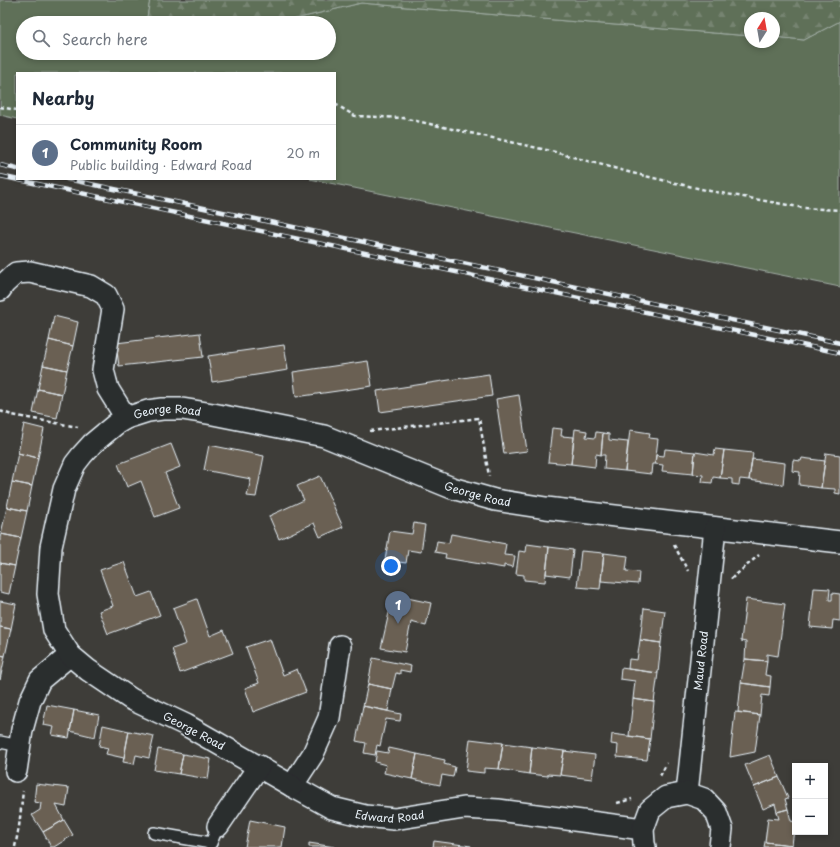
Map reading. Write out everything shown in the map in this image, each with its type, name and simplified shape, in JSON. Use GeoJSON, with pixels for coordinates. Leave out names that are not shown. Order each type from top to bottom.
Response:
{"type":"FeatureCollection","features":[{"type":"Feature","properties":{"kind":"street","name":"George Road"},"geometry":{"type":"LineString","coordinates":[[0,290],[16,273],[30,272],[91,286],[106,295],[113,310],[103,370],[108,389],[126,418]]}},
{"type":"Feature","properties":{"kind":"street","name":"George Road"},"geometry":{"type":"LineString","coordinates":[[292,786],[186,725],[131,699],[88,670],[70,655],[54,630],[48,594],[51,547],[64,489],[75,464],[82,455],[92,444],[116,424],[126,418],[148,411],[162,409],[182,409],[212,414],[324,436],[452,488],[495,500],[546,508],[840,542]]}},
{"type":"Feature","properties":{"kind":"street","name":"Maud Road"},"geometry":{"type":"LineString","coordinates":[[687,793],[715,528]]}},
{"type":"Feature","properties":{"kind":"street"},"geometry":{"type":"LineString","coordinates":[[292,786],[313,754],[329,718],[340,646]]}},
{"type":"Feature","properties":{"kind":"street"},"geometry":{"type":"LineString","coordinates":[[16,771],[10,744],[22,730],[30,701],[40,680],[70,655]]}},
{"type":"Feature","properties":{"kind":"street"},"geometry":{"type":"LineString","coordinates":[[218,826],[259,766]]}},
{"type":"Feature","properties":{"kind":"street","name":"Edward Road"},"geometry":{"type":"LineString","coordinates":[[292,786],[332,808],[365,816],[394,819],[464,808],[498,810],[644,838]]}},
{"type":"Feature","properties":{"kind":"street"},"geometry":{"type":"LineString","coordinates":[[644,838],[650,810],[666,797],[687,793],[704,799],[716,812],[722,829],[720,847]]}},
{"type":"Feature","properties":{"kind":"lane"},"geometry":{"type":"LineString","coordinates":[[154,833],[211,843],[218,826]]}},
{"type":"Feature","properties":{"kind":"path"},"geometry":{"type":"LineString","coordinates":[[336,105],[355,116],[402,118],[551,151],[632,173],[710,191],[804,208],[840,210]]}},
{"type":"Feature","properties":{"kind":"path"},"geometry":{"type":"LineString","coordinates":[[0,107],[16,110]]}},
{"type":"Feature","properties":{"kind":"path"},"geometry":{"type":"LineString","coordinates":[[0,411],[12,416],[107,432]]}},
{"type":"Feature","properties":{"kind":"path"},"geometry":{"type":"LineString","coordinates":[[363,432],[479,418],[488,476],[494,479]]}},
{"type":"Feature","properties":{"kind":"path"},"geometry":{"type":"LineString","coordinates":[[674,544],[690,575]]}},
{"type":"Feature","properties":{"kind":"path"},"geometry":{"type":"LineString","coordinates":[[731,580],[763,551]]}},
{"type":"Feature","properties":{"kind":"path"},"geometry":{"type":"LineString","coordinates":[[659,778],[668,761]]}},
{"type":"Feature","properties":{"kind":"path"},"geometry":{"type":"LineString","coordinates":[[15,847],[24,783],[16,771]]}},
{"type":"Feature","properties":{"kind":"path"},"geometry":{"type":"LineString","coordinates":[[611,805],[636,796]]}},
{"type":"Feature","properties":{"kind":"green space"},"geometry":{"type":"Polygon","coordinates":[[[0,0],[150,0],[147,16],[16,16],[16,60],[336,60],[336,16],[308,16],[361,3],[744,36],[744,48],[780,48],[780,38],[804,40],[840,21],[840,287],[315,180],[336,180],[336,72],[16,72],[16,119],[0,115],[0,0]]]}},
{"type":"Feature","properties":{"kind":"green space"},"geometry":{"type":"Polygon","coordinates":[[[150,0],[840,0],[840,21],[804,40],[780,38],[780,12],[744,12],[744,36],[361,3],[308,16],[147,16],[150,0]]]}},
{"type":"Feature","properties":{"kind":"building"},"geometry":{"type":"Polygon","coordinates":[[[54,316],[78,322],[73,346],[49,340],[54,316]]]}},
{"type":"Feature","properties":{"kind":"building"},"geometry":{"type":"Polygon","coordinates":[[[200,333],[203,357],[119,366],[116,343],[200,333]]]}},
{"type":"Feature","properties":{"kind":"building"},"geometry":{"type":"Polygon","coordinates":[[[49,340],[73,346],[67,370],[43,365],[49,340]]]}},
{"type":"Feature","properties":{"kind":"building"},"geometry":{"type":"Polygon","coordinates":[[[284,345],[288,370],[212,382],[208,356],[284,345]]]}},
{"type":"Feature","properties":{"kind":"building"},"geometry":{"type":"Polygon","coordinates":[[[368,361],[372,386],[296,397],[293,372],[368,361]]]}},
{"type":"Feature","properties":{"kind":"building"},"geometry":{"type":"Polygon","coordinates":[[[43,365],[67,370],[62,394],[38,389],[43,365]]]}},
{"type":"Feature","properties":{"kind":"building"},"geometry":{"type":"Polygon","coordinates":[[[489,374],[492,396],[380,412],[377,391],[489,374]]]}},
{"type":"Feature","properties":{"kind":"building"},"geometry":{"type":"Polygon","coordinates":[[[38,389],[62,394],[57,418],[33,413],[38,389]]]}},
{"type":"Feature","properties":{"kind":"building"},"geometry":{"type":"Polygon","coordinates":[[[519,395],[527,451],[504,454],[496,399],[519,395]]]}},
{"type":"Feature","properties":{"kind":"building"},"geometry":{"type":"Polygon","coordinates":[[[24,424],[44,429],[38,458],[18,453],[24,424]]]}},
{"type":"Feature","properties":{"kind":"building"},"geometry":{"type":"Polygon","coordinates":[[[552,428],[562,429],[561,436],[574,437],[571,464],[548,462],[552,428]]]}},
{"type":"Feature","properties":{"kind":"building"},"geometry":{"type":"Polygon","coordinates":[[[575,429],[587,431],[586,437],[595,438],[596,432],[603,433],[601,455],[596,454],[595,467],[571,464],[575,429]]]}},
{"type":"Feature","properties":{"kind":"building"},"geometry":{"type":"Polygon","coordinates":[[[630,430],[650,433],[649,438],[658,439],[655,464],[652,464],[651,474],[625,471],[630,430]]]}},
{"type":"Feature","properties":{"kind":"building"},"geometry":{"type":"Polygon","coordinates":[[[603,433],[609,434],[609,440],[628,442],[625,471],[604,469],[605,455],[601,455],[603,433]]]}},
{"type":"Feature","properties":{"kind":"building"},"geometry":{"type":"Polygon","coordinates":[[[171,444],[180,467],[165,473],[179,508],[155,517],[141,481],[127,487],[118,464],[171,444]]]}},
{"type":"Feature","properties":{"kind":"building"},"geometry":{"type":"Polygon","coordinates":[[[209,445],[264,456],[256,497],[247,496],[251,479],[204,470],[209,445]]]}},
{"type":"Feature","properties":{"kind":"building"},"geometry":{"type":"Polygon","coordinates":[[[665,449],[695,452],[693,474],[662,471],[663,465],[655,464],[656,455],[664,456],[665,449]]]}},
{"type":"Feature","properties":{"kind":"building"},"geometry":{"type":"Polygon","coordinates":[[[715,449],[724,450],[720,478],[713,477],[712,483],[702,482],[703,475],[693,474],[695,452],[714,455],[715,449]]]}},
{"type":"Feature","properties":{"kind":"building"},"geometry":{"type":"Polygon","coordinates":[[[724,450],[753,453],[749,480],[740,479],[739,485],[732,484],[732,479],[720,478],[724,450]]]}},
{"type":"Feature","properties":{"kind":"building"},"geometry":{"type":"Polygon","coordinates":[[[18,453],[38,458],[32,486],[12,482],[18,453]]]}},
{"type":"Feature","properties":{"kind":"building"},"geometry":{"type":"Polygon","coordinates":[[[826,453],[840,455],[840,494],[835,493],[835,489],[821,488],[826,453]]]}},
{"type":"Feature","properties":{"kind":"building"},"geometry":{"type":"Polygon","coordinates":[[[802,458],[825,461],[821,488],[799,485],[800,472],[792,471],[793,460],[801,461],[802,458]]]}},
{"type":"Feature","properties":{"kind":"building"},"geometry":{"type":"Polygon","coordinates":[[[752,459],[785,463],[783,485],[749,480],[752,459]]]}},
{"type":"Feature","properties":{"kind":"building"},"geometry":{"type":"Polygon","coordinates":[[[320,476],[343,527],[320,537],[314,523],[279,539],[269,516],[304,500],[297,486],[320,476]]]}},
{"type":"Feature","properties":{"kind":"building"},"geometry":{"type":"Polygon","coordinates":[[[12,482],[32,486],[27,511],[7,507],[12,482]]]}},
{"type":"Feature","properties":{"kind":"building"},"geometry":{"type":"Polygon","coordinates":[[[7,507],[27,511],[21,538],[1,534],[7,507]]]}},
{"type":"Feature","properties":{"kind":"building"},"geometry":{"type":"Polygon","coordinates":[[[414,523],[425,525],[421,552],[408,550],[406,563],[385,560],[390,531],[412,534],[414,523]]]}},
{"type":"Feature","properties":{"kind":"building"},"geometry":{"type":"Polygon","coordinates":[[[1,534],[21,538],[15,566],[0,563],[1,534]]]}},
{"type":"Feature","properties":{"kind":"building"},"geometry":{"type":"Polygon","coordinates":[[[451,534],[506,544],[504,555],[515,556],[513,567],[504,565],[504,568],[445,558],[446,554],[435,552],[437,541],[449,543],[451,534]]]}},
{"type":"Feature","properties":{"kind":"building"},"geometry":{"type":"Polygon","coordinates":[[[527,544],[549,547],[545,582],[524,580],[524,575],[516,574],[519,551],[526,552],[527,544]]]}},
{"type":"Feature","properties":{"kind":"building"},"geometry":{"type":"Polygon","coordinates":[[[549,547],[573,550],[570,577],[546,574],[549,547]]]}},
{"type":"Feature","properties":{"kind":"building"},"geometry":{"type":"Polygon","coordinates":[[[581,551],[604,553],[600,589],[577,587],[581,551]]]}},
{"type":"Feature","properties":{"kind":"building"},"geometry":{"type":"Polygon","coordinates":[[[604,553],[628,556],[626,571],[639,572],[638,584],[601,581],[604,553]]]}},
{"type":"Feature","properties":{"kind":"building"},"geometry":{"type":"Polygon","coordinates":[[[124,562],[137,597],[151,592],[160,615],[108,634],[99,611],[113,606],[100,570],[124,562]]]}},
{"type":"Feature","properties":{"kind":"building"},"geometry":{"type":"Polygon","coordinates":[[[0,563],[15,566],[9,594],[0,592],[0,563]]]}},
{"type":"Feature","properties":{"kind":"building"},"geometry":{"type":"Polygon","coordinates":[[[814,588],[830,589],[829,600],[832,600],[832,593],[840,594],[840,621],[833,620],[832,629],[810,627],[814,588]]]}},
{"type":"Feature","properties":{"kind":"building"},"geometry":{"type":"Polygon","coordinates":[[[393,595],[431,603],[426,626],[411,622],[405,652],[381,648],[393,595]]]}},
{"type":"Feature","properties":{"kind":"building"},"geometry":{"type":"Polygon","coordinates":[[[197,599],[210,636],[224,630],[233,653],[180,673],[172,649],[186,644],[173,608],[197,599]]]}},
{"type":"Feature","properties":{"kind":"building"},"geometry":{"type":"Polygon","coordinates":[[[746,599],[785,604],[778,656],[767,654],[767,661],[745,659],[746,642],[741,641],[746,599]]]}},
{"type":"Feature","properties":{"kind":"building"},"geometry":{"type":"Polygon","coordinates":[[[0,601],[16,604],[11,629],[0,627],[0,601]]]}},
{"type":"Feature","properties":{"kind":"building"},"geometry":{"type":"Polygon","coordinates":[[[644,608],[665,611],[661,643],[640,640],[644,608]]]}},
{"type":"Feature","properties":{"kind":"building"},"geometry":{"type":"Polygon","coordinates":[[[0,627],[11,629],[5,656],[0,655],[0,627]]]}},
{"type":"Feature","properties":{"kind":"building"},"geometry":{"type":"Polygon","coordinates":[[[270,639],[283,675],[297,669],[306,692],[253,712],[245,688],[259,683],[246,647],[270,639]]]}},
{"type":"Feature","properties":{"kind":"building"},"geometry":{"type":"Polygon","coordinates":[[[640,640],[661,643],[658,673],[628,669],[629,659],[637,660],[640,640]]]}},
{"type":"Feature","properties":{"kind":"building"},"geometry":{"type":"Polygon","coordinates":[[[0,655],[5,656],[0,680],[0,655]]]}},
{"type":"Feature","properties":{"kind":"building"},"geometry":{"type":"Polygon","coordinates":[[[373,658],[411,666],[410,672],[400,670],[400,674],[396,673],[392,689],[368,684],[373,658]]]}},
{"type":"Feature","properties":{"kind":"building"},"geometry":{"type":"Polygon","coordinates":[[[745,659],[767,661],[765,675],[771,676],[770,687],[741,683],[745,659]]]}},
{"type":"Feature","properties":{"kind":"building"},"geometry":{"type":"Polygon","coordinates":[[[621,668],[658,673],[654,702],[633,699],[635,681],[620,679],[621,668]]]}},
{"type":"Feature","properties":{"kind":"building"},"geometry":{"type":"Polygon","coordinates":[[[741,683],[770,687],[769,696],[762,695],[760,715],[738,712],[741,683]]]}},
{"type":"Feature","properties":{"kind":"building"},"geometry":{"type":"Polygon","coordinates":[[[368,684],[392,689],[388,711],[363,706],[368,684]]]}},
{"type":"Feature","properties":{"kind":"building"},"geometry":{"type":"Polygon","coordinates":[[[633,699],[654,702],[650,739],[629,736],[633,699]]]}},
{"type":"Feature","properties":{"kind":"building"},"geometry":{"type":"Polygon","coordinates":[[[47,705],[74,710],[69,738],[52,735],[54,727],[43,725],[47,705]]]}},
{"type":"Feature","properties":{"kind":"building"},"geometry":{"type":"Polygon","coordinates":[[[363,706],[401,714],[400,721],[386,719],[380,746],[377,745],[375,755],[364,753],[366,743],[356,741],[363,706]]]}},
{"type":"Feature","properties":{"kind":"building"},"geometry":{"type":"Polygon","coordinates":[[[74,710],[99,715],[95,737],[70,731],[74,710]]]}},
{"type":"Feature","properties":{"kind":"building"},"geometry":{"type":"Polygon","coordinates":[[[735,712],[760,715],[755,752],[730,757],[735,712]]]}},
{"type":"Feature","properties":{"kind":"building"},"geometry":{"type":"Polygon","coordinates":[[[103,725],[129,731],[124,758],[106,754],[108,748],[99,746],[103,725]]]}},
{"type":"Feature","properties":{"kind":"building"},"geometry":{"type":"Polygon","coordinates":[[[129,731],[154,736],[149,758],[136,755],[134,764],[123,762],[129,731]]]}},
{"type":"Feature","properties":{"kind":"building"},"geometry":{"type":"Polygon","coordinates":[[[612,734],[650,739],[647,760],[617,757],[618,745],[611,744],[612,734]]]}},
{"type":"Feature","properties":{"kind":"building"},"geometry":{"type":"Polygon","coordinates":[[[470,739],[503,743],[499,769],[484,768],[484,773],[466,771],[470,739]]]}},
{"type":"Feature","properties":{"kind":"building"},"geometry":{"type":"Polygon","coordinates":[[[503,743],[532,747],[529,774],[499,769],[503,743]]]}},
{"type":"Feature","properties":{"kind":"building"},"geometry":{"type":"Polygon","coordinates":[[[532,747],[564,751],[560,775],[548,774],[548,776],[529,774],[532,747]]]}},
{"type":"Feature","properties":{"kind":"building"},"geometry":{"type":"Polygon","coordinates":[[[389,748],[417,754],[412,779],[384,773],[386,765],[375,762],[377,751],[388,753],[389,748]]]}},
{"type":"Feature","properties":{"kind":"building"},"geometry":{"type":"Polygon","coordinates":[[[158,749],[183,754],[179,774],[154,770],[158,749]]]}},
{"type":"Feature","properties":{"kind":"building"},"geometry":{"type":"Polygon","coordinates":[[[564,751],[595,755],[592,779],[560,775],[564,751]]]}},
{"type":"Feature","properties":{"kind":"building"},"geometry":{"type":"Polygon","coordinates":[[[183,754],[211,759],[208,779],[179,774],[183,754]]]}},
{"type":"Feature","properties":{"kind":"building"},"geometry":{"type":"Polygon","coordinates":[[[417,754],[445,760],[444,764],[455,767],[453,777],[442,775],[440,785],[412,779],[417,754]]]}},
{"type":"Feature","properties":{"kind":"building"},"geometry":{"type":"Polygon","coordinates":[[[770,755],[779,777],[754,787],[745,765],[770,755]]]}},
{"type":"Feature","properties":{"kind":"building"},"geometry":{"type":"Polygon","coordinates":[[[779,777],[788,798],[785,799],[788,809],[777,812],[775,804],[763,809],[754,787],[779,777]]]}},
{"type":"Feature","properties":{"kind":"building"},"geometry":{"type":"Polygon","coordinates":[[[36,784],[69,788],[66,807],[56,805],[64,820],[43,832],[32,815],[40,810],[41,803],[34,802],[36,784]]]}},
{"type":"Feature","properties":{"kind":"building"},"geometry":{"type":"Polygon","coordinates":[[[788,809],[792,821],[792,835],[793,835],[792,845],[765,842],[768,818],[779,819],[777,812],[788,809]]]}},
{"type":"Feature","properties":{"kind":"building"},"geometry":{"type":"Polygon","coordinates":[[[64,820],[73,835],[54,847],[51,847],[43,832],[64,820]]]}},
{"type":"Feature","properties":{"kind":"building"},"geometry":{"type":"Polygon","coordinates":[[[250,820],[285,827],[282,847],[245,847],[250,820]]]}},
{"type":"Feature","properties":{"kind":"building"},"geometry":{"type":"Polygon","coordinates":[[[434,841],[471,846],[471,847],[433,847],[434,841]]]}},
{"type":"Feature","properties":{"kind":"building"},"geometry":{"type":"Polygon","coordinates":[[[765,842],[792,845],[792,847],[764,847],[765,842]]]}},
{"type":"Feature","properties":{"kind":"building"},"geometry":{"type":"Polygon","coordinates":[[[309,843],[335,847],[309,847],[309,843]]]}},
{"type":"Feature","properties":{"kind":"railway"},"geometry":{"type":"LineString","coordinates":[[0,165],[16,169]]}},
{"type":"Feature","properties":{"kind":"railway"},"geometry":{"type":"LineString","coordinates":[[0,176],[16,179]]}},
{"type":"Feature","properties":{"kind":"railway"},"geometry":{"type":"LineString","coordinates":[[19,180],[840,353]]}},
{"type":"Feature","properties":{"kind":"railway"},"geometry":{"type":"LineString","coordinates":[[72,180],[840,343]]}},
{"type":"Feature","properties":{"kind":"place","name":"Community Room"},"geometry":{"type":"Point","coordinates":[398,624]}}]}
